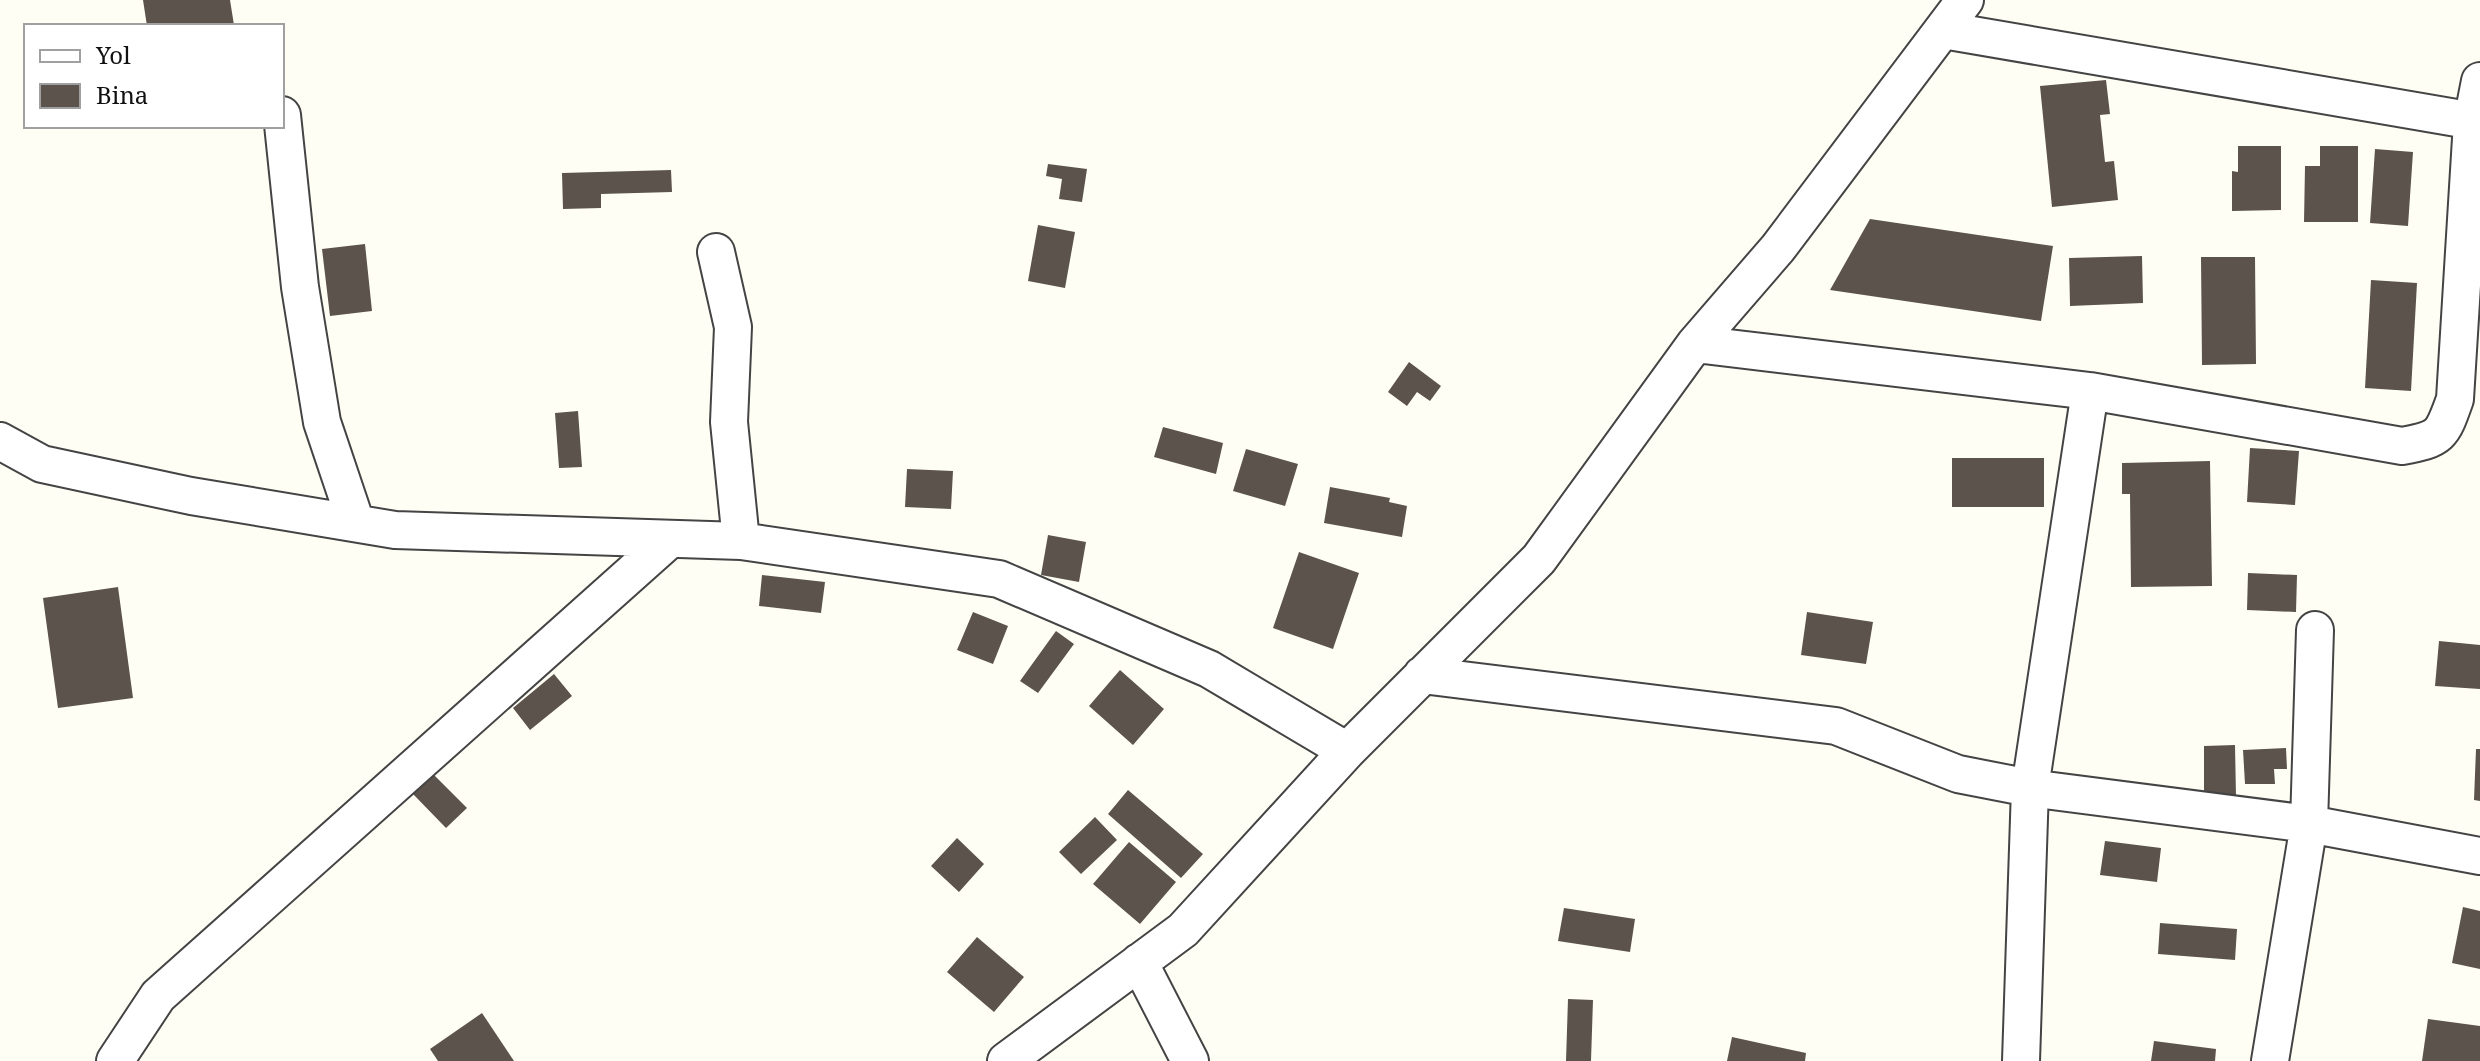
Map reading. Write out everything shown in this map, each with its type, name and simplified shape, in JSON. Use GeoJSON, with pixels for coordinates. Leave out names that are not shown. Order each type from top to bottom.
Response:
{"type":"FeatureCollection","features":[{"type":"Feature","properties":{"kind":"street"},"geometry":{"type":"LineString","coordinates":[[1006,1061],[1183,930],[1347,751],[1539,559],[1695,344],[1778,248],[1965,0]]}},
{"type":"Feature","properties":{"kind":"street"},"geometry":{"type":"LineString","coordinates":[[1943,30],[2476,122]]}},
{"type":"Feature","properties":{"kind":"street"},"geometry":{"type":"LineString","coordinates":[[1695,344],[2090,391],[2402,446],[2431,441],[2444,431],[2455,399],[2480,81]]}},
{"type":"Feature","properties":{"kind":"street"},"geometry":{"type":"LineString","coordinates":[[283,128],[300,287],[322,422],[356,523]]}},
{"type":"Feature","properties":{"kind":"street"},"geometry":{"type":"LineString","coordinates":[[716,252],[733,327],[729,422],[741,541]]}},
{"type":"Feature","properties":{"kind":"street"},"geometry":{"type":"LineString","coordinates":[[2021,1061],[2030,788],[2090,391]]}},
{"type":"Feature","properties":{"kind":"street"},"geometry":{"type":"LineString","coordinates":[[0,441],[42,464],[191,496],[395,530],[741,541],[999,579],[1209,669],[1347,751]]}},
{"type":"Feature","properties":{"kind":"street"},"geometry":{"type":"LineString","coordinates":[[115,1061],[158,996],[670,539]]}},
{"type":"Feature","properties":{"kind":"street"},"geometry":{"type":"LineString","coordinates":[[2270,1061],[2309,824],[2315,630]]}},
{"type":"Feature","properties":{"kind":"street"},"geometry":{"type":"LineString","coordinates":[[1422,675],[1836,726],[1958,774],[2030,788],[2309,824],[2480,856]]}},
{"type":"Feature","properties":{"kind":"street"},"geometry":{"type":"LineString","coordinates":[[1139,962],[1190,1061]]}},
{"type":"Feature","properties":{"kind":"building"},"geometry":{"type":"Polygon","coordinates":[[[143,0],[230,0],[234,24],[147,24],[143,0]]]}},
{"type":"Feature","properties":{"kind":"building"},"geometry":{"type":"Polygon","coordinates":[[[2106,80],[2110,114],[2100,115],[2105,162],[2114,161],[2118,200],[2052,207],[2040,86],[2106,80]]]}},
{"type":"Feature","properties":{"kind":"building"},"geometry":{"type":"Polygon","coordinates":[[[2238,146],[2281,146],[2281,210],[2232,211],[2232,171],[2238,172],[2238,146]]]}},
{"type":"Feature","properties":{"kind":"building"},"geometry":{"type":"Polygon","coordinates":[[[2320,146],[2358,146],[2358,222],[2304,222],[2305,166],[2320,166],[2320,146]]]}},
{"type":"Feature","properties":{"kind":"building"},"geometry":{"type":"Polygon","coordinates":[[[2375,149],[2413,152],[2408,226],[2370,223],[2375,149]]]}},
{"type":"Feature","properties":{"kind":"building"},"geometry":{"type":"Polygon","coordinates":[[[1048,164],[1087,169],[1082,202],[1059,199],[1062,179],[1046,176],[1048,164]]]}},
{"type":"Feature","properties":{"kind":"building"},"geometry":{"type":"Polygon","coordinates":[[[671,170],[672,192],[601,194],[601,208],[563,209],[562,173],[671,170]]]}},
{"type":"Feature","properties":{"kind":"building"},"geometry":{"type":"Polygon","coordinates":[[[1870,219],[2053,246],[2041,321],[1830,290],[1870,219]]]}},
{"type":"Feature","properties":{"kind":"building"},"geometry":{"type":"Polygon","coordinates":[[[1038,225],[1075,232],[1065,288],[1028,281],[1038,225]]]}},
{"type":"Feature","properties":{"kind":"building"},"geometry":{"type":"Polygon","coordinates":[[[365,244],[372,311],[330,316],[322,249],[365,244]]]}},
{"type":"Feature","properties":{"kind":"building"},"geometry":{"type":"Polygon","coordinates":[[[2142,256],[2143,303],[2070,306],[2069,258],[2142,256]]]}},
{"type":"Feature","properties":{"kind":"building"},"geometry":{"type":"Polygon","coordinates":[[[2201,257],[2255,257],[2256,364],[2202,365],[2201,257]]]}},
{"type":"Feature","properties":{"kind":"building"},"geometry":{"type":"Polygon","coordinates":[[[2371,280],[2417,283],[2411,391],[2365,388],[2371,280]]]}},
{"type":"Feature","properties":{"kind":"building"},"geometry":{"type":"Polygon","coordinates":[[[1409,362],[1441,386],[1430,401],[1417,392],[1407,406],[1388,392],[1409,362]]]}},
{"type":"Feature","properties":{"kind":"building"},"geometry":{"type":"Polygon","coordinates":[[[578,411],[582,467],[559,468],[555,413],[578,411]]]}},
{"type":"Feature","properties":{"kind":"building"},"geometry":{"type":"Polygon","coordinates":[[[1163,427],[1223,443],[1216,474],[1154,457],[1163,427]]]}},
{"type":"Feature","properties":{"kind":"building"},"geometry":{"type":"Polygon","coordinates":[[[2250,448],[2299,451],[2295,505],[2247,502],[2250,448]]]}},
{"type":"Feature","properties":{"kind":"building"},"geometry":{"type":"Polygon","coordinates":[[[1246,449],[1298,464],[1285,506],[1233,491],[1246,449]]]}},
{"type":"Feature","properties":{"kind":"building"},"geometry":{"type":"Polygon","coordinates":[[[1952,458],[2044,458],[2044,507],[1952,507],[1952,458]]]}},
{"type":"Feature","properties":{"kind":"building"},"geometry":{"type":"Polygon","coordinates":[[[2210,461],[2212,586],[2131,587],[2130,494],[2122,494],[2122,463],[2210,461]]]}},
{"type":"Feature","properties":{"kind":"building"},"geometry":{"type":"Polygon","coordinates":[[[907,469],[953,471],[951,509],[905,507],[907,469]]]}},
{"type":"Feature","properties":{"kind":"building"},"geometry":{"type":"Polygon","coordinates":[[[1330,487],[1390,498],[1389,502],[1407,506],[1402,537],[1324,523],[1330,487]]]}},
{"type":"Feature","properties":{"kind":"building"},"geometry":{"type":"Polygon","coordinates":[[[1048,535],[1086,542],[1079,582],[1041,575],[1048,535]]]}},
{"type":"Feature","properties":{"kind":"building"},"geometry":{"type":"Polygon","coordinates":[[[1299,552],[1359,573],[1333,649],[1273,628],[1299,552]]]}},
{"type":"Feature","properties":{"kind":"building"},"geometry":{"type":"Polygon","coordinates":[[[2248,573],[2297,575],[2296,612],[2247,610],[2248,573]]]}},
{"type":"Feature","properties":{"kind":"building"},"geometry":{"type":"Polygon","coordinates":[[[762,575],[825,582],[821,613],[759,606],[762,575]]]}},
{"type":"Feature","properties":{"kind":"building"},"geometry":{"type":"Polygon","coordinates":[[[118,587],[133,698],[58,708],[43,598],[118,587]]]}},
{"type":"Feature","properties":{"kind":"building"},"geometry":{"type":"Polygon","coordinates":[[[973,612],[1008,626],[993,664],[957,650],[973,612]]]}},
{"type":"Feature","properties":{"kind":"building"},"geometry":{"type":"Polygon","coordinates":[[[1807,612],[1873,622],[1866,664],[1801,655],[1807,612]]]}},
{"type":"Feature","properties":{"kind":"building"},"geometry":{"type":"Polygon","coordinates":[[[1056,631],[1074,644],[1038,693],[1020,681],[1056,631]]]}},
{"type":"Feature","properties":{"kind":"building"},"geometry":{"type":"Polygon","coordinates":[[[2439,641],[2480,645],[2480,689],[2435,686],[2439,641]]]}},
{"type":"Feature","properties":{"kind":"building"},"geometry":{"type":"Polygon","coordinates":[[[1120,670],[1164,709],[1133,745],[1089,706],[1120,670]]]}},
{"type":"Feature","properties":{"kind":"building"},"geometry":{"type":"Polygon","coordinates":[[[554,674],[572,696],[530,730],[513,708],[554,674]]]}},
{"type":"Feature","properties":{"kind":"building"},"geometry":{"type":"Polygon","coordinates":[[[2235,745],[2236,796],[2204,796],[2204,746],[2235,745]]]}},
{"type":"Feature","properties":{"kind":"building"},"geometry":{"type":"Polygon","coordinates":[[[2286,748],[2287,769],[2274,769],[2275,784],[2245,784],[2243,750],[2286,748]]]}},
{"type":"Feature","properties":{"kind":"building"},"geometry":{"type":"Polygon","coordinates":[[[2476,749],[2480,749],[2480,801],[2474,800],[2476,749]]]}},
{"type":"Feature","properties":{"kind":"building"},"geometry":{"type":"Polygon","coordinates":[[[434,775],[467,808],[446,828],[413,794],[434,775]]]}},
{"type":"Feature","properties":{"kind":"building"},"geometry":{"type":"Polygon","coordinates":[[[1128,790],[1203,854],[1181,878],[1108,814],[1128,790]]]}},
{"type":"Feature","properties":{"kind":"building"},"geometry":{"type":"Polygon","coordinates":[[[1095,817],[1117,840],[1081,874],[1059,852],[1095,817]]]}},
{"type":"Feature","properties":{"kind":"building"},"geometry":{"type":"Polygon","coordinates":[[[957,838],[984,864],[959,892],[931,866],[957,838]]]}},
{"type":"Feature","properties":{"kind":"building"},"geometry":{"type":"Polygon","coordinates":[[[2105,841],[2161,848],[2157,882],[2100,875],[2105,841]]]}},
{"type":"Feature","properties":{"kind":"building"},"geometry":{"type":"Polygon","coordinates":[[[1129,842],[1176,882],[1140,924],[1093,884],[1129,842]]]}},
{"type":"Feature","properties":{"kind":"building"},"geometry":{"type":"Polygon","coordinates":[[[2463,907],[2480,911],[2480,969],[2452,963],[2463,907]]]}},
{"type":"Feature","properties":{"kind":"building"},"geometry":{"type":"Polygon","coordinates":[[[1564,908],[1635,919],[1630,952],[1558,941],[1564,908]]]}},
{"type":"Feature","properties":{"kind":"building"},"geometry":{"type":"Polygon","coordinates":[[[2160,923],[2237,929],[2235,960],[2158,954],[2160,923]]]}},
{"type":"Feature","properties":{"kind":"building"},"geometry":{"type":"Polygon","coordinates":[[[977,937],[1024,977],[994,1012],[947,972],[977,937]]]}},
{"type":"Feature","properties":{"kind":"building"},"geometry":{"type":"Polygon","coordinates":[[[1568,999],[1593,1000],[1591,1061],[1566,1061],[1568,999]]]}},
{"type":"Feature","properties":{"kind":"building"},"geometry":{"type":"Polygon","coordinates":[[[482,1013],[514,1061],[438,1061],[430,1049],[482,1013]]]}},
{"type":"Feature","properties":{"kind":"building"},"geometry":{"type":"Polygon","coordinates":[[[2428,1019],[2480,1026],[2480,1061],[2422,1061],[2428,1019]]]}},
{"type":"Feature","properties":{"kind":"building"},"geometry":{"type":"Polygon","coordinates":[[[1732,1037],[1806,1053],[1805,1061],[1727,1061],[1732,1037]]]}},
{"type":"Feature","properties":{"kind":"building"},"geometry":{"type":"Polygon","coordinates":[[[2154,1041],[2216,1049],[2215,1061],[2151,1061],[2154,1041]]]}}]}
